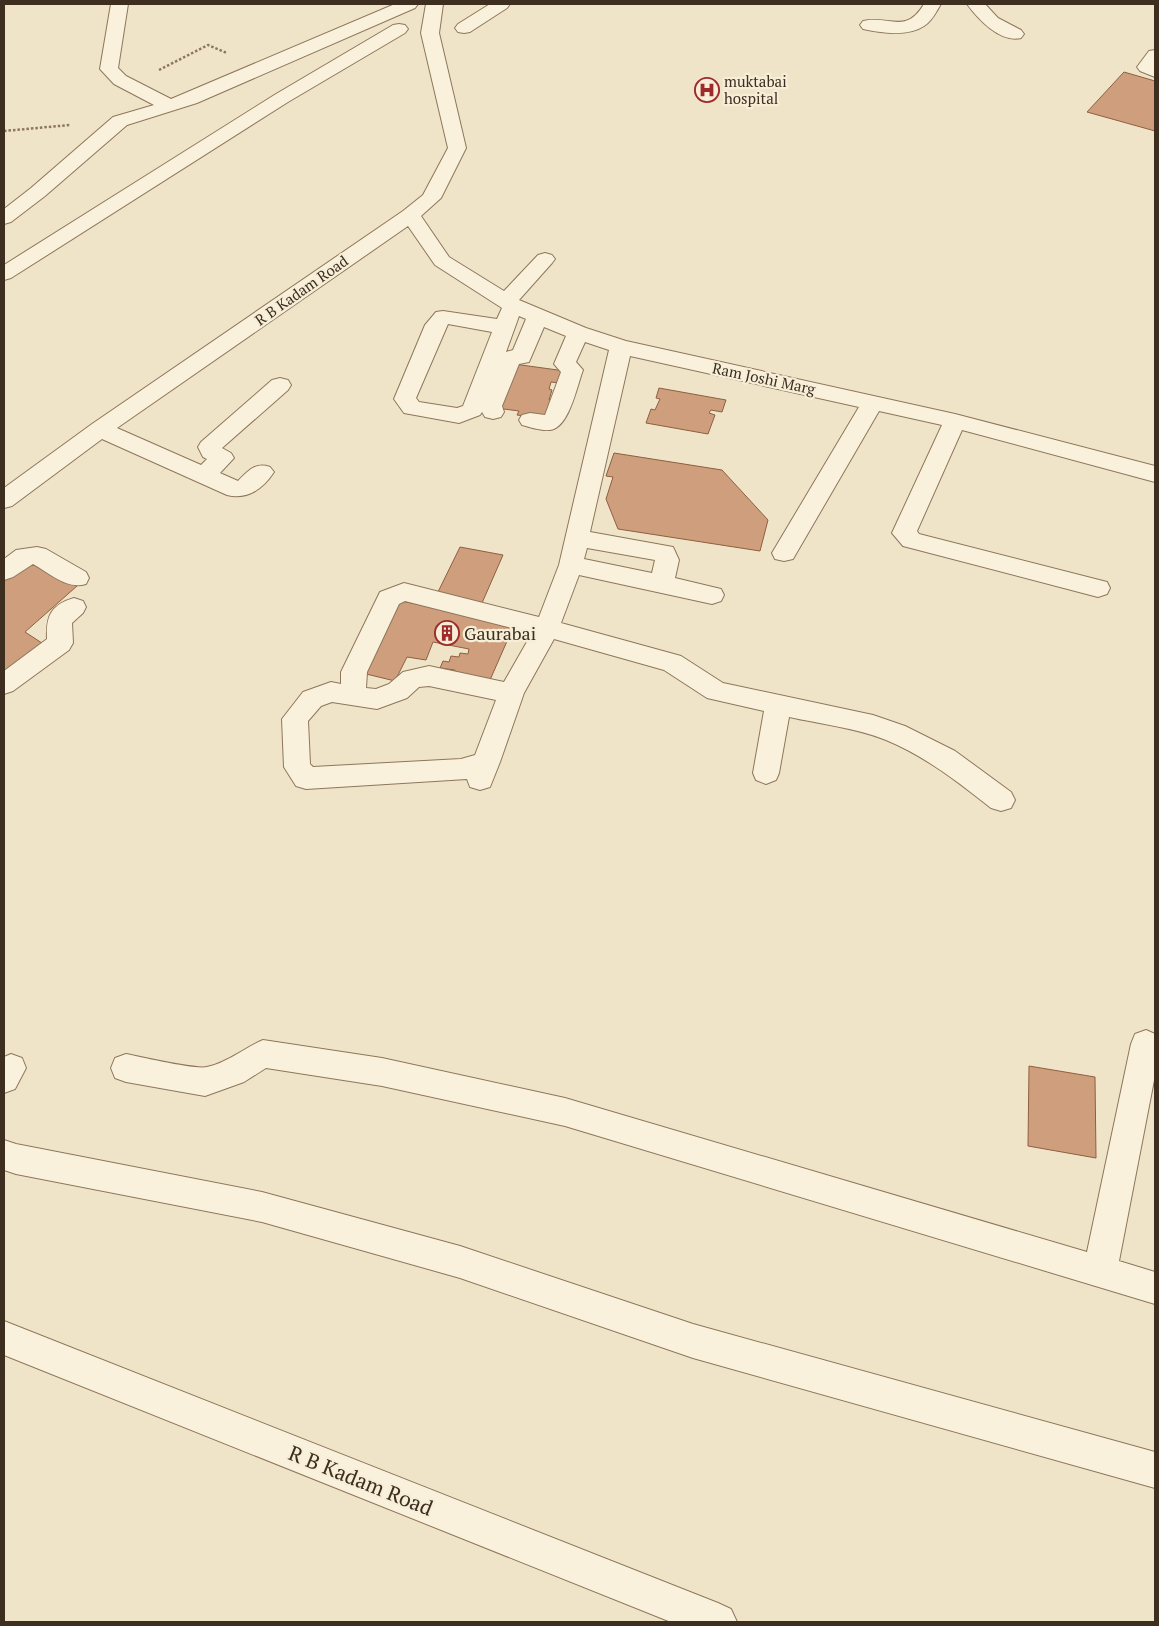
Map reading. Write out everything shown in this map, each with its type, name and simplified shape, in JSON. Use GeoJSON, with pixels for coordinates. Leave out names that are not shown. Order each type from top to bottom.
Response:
{"type":"FeatureCollection","features":[{"type":"Feature","properties":{"kind":"street"},"geometry":{"type":"LineString","coordinates":[[119,4],[109,70],[120,80],[170,106]]}},
{"type":"Feature","properties":{"kind":"street"},"geometry":{"type":"LineString","coordinates":[[4,218],[38,192],[120,120],[170,106],[209,87],[377,19],[409,4]]}},
{"type":"Feature","properties":{"kind":"street","name":"R B Kadam Road"},"geometry":{"type":"LineString","coordinates":[[4,500],[100,429],[410,215],[431,198],[456,148],[430,33],[434,4]]}},
{"type":"Feature","properties":{"kind":"street"},"geometry":{"type":"LineString","coordinates":[[464,28],[501,4]]}},
{"type":"Feature","properties":{"kind":"street"},"geometry":{"type":"LineString","coordinates":[[868,25],[888,28],[917,24],[932,4]]}},
{"type":"Feature","properties":{"kind":"street"},"geometry":{"type":"LineString","coordinates":[[976,4],[992,22],[1015,34]]}},
{"type":"Feature","properties":{"kind":"street"},"geometry":{"type":"LineString","coordinates":[[377,19],[398,28],[430,33]]}},
{"type":"Feature","properties":{"kind":"street"},"geometry":{"type":"LineString","coordinates":[[4,274],[282,98],[398,28]]}},
{"type":"Feature","properties":{"kind":"street"},"geometry":{"type":"LineString","coordinates":[[1155,55],[1146,67],[1155,72]]}},
{"type":"Feature","properties":{"kind":"street"},"geometry":{"type":"LineString","coordinates":[[153,77],[178,93],[185,93],[209,87],[244,66]]}},
{"type":"Feature","properties":{"kind":"street","name":"Ram Joshi Marg"},"geometry":{"type":"LineString","coordinates":[[410,215],[442,261],[509,304],[578,333],[621,347],[955,421],[1155,474]]}},
{"type":"Feature","properties":{"kind":"street"},"geometry":{"type":"LineString","coordinates":[[504,327],[443,317],[436,325],[405,399],[412,408],[459,416],[472,410],[504,327],[509,304],[545,259]]}},
{"type":"Feature","properties":{"kind":"street"},"geometry":{"type":"LineString","coordinates":[[538,317],[543,360]]}},
{"type":"Feature","properties":{"kind":"street"},"geometry":{"type":"LineString","coordinates":[[543,360],[578,333]]}},
{"type":"Feature","properties":{"kind":"street"},"geometry":{"type":"LineString","coordinates":[[511,693],[429,676],[412,679],[398,691],[377,699],[332,692],[312,699],[295,719],[297,767],[306,778],[461,770],[483,771],[511,693],[547,628],[571,564],[621,347]]}},
{"type":"Feature","properties":{"kind":"street"},"geometry":{"type":"LineString","coordinates":[[493,412],[491,406],[510,357],[543,360],[572,370],[554,420],[549,423],[530,420]]}},
{"type":"Feature","properties":{"kind":"street"},"geometry":{"type":"LineString","coordinates":[[203,475],[230,460],[211,452],[209,447],[280,385]]}},
{"type":"Feature","properties":{"kind":"street"},"geometry":{"type":"LineString","coordinates":[[784,553],[873,402]]}},
{"type":"Feature","properties":{"kind":"street"},"geometry":{"type":"LineString","coordinates":[[955,421],[904,532],[911,540],[1098,588]]}},
{"type":"Feature","properties":{"kind":"street"},"geometry":{"type":"LineString","coordinates":[[100,429],[235,489],[243,489],[262,472]]}},
{"type":"Feature","properties":{"kind":"street"},"geometry":{"type":"LineString","coordinates":[[576,538],[664,553],[667,560],[661,585]]}},
{"type":"Feature","properties":{"kind":"street"},"geometry":{"type":"LineString","coordinates":[[4,571],[25,556],[37,555],[77,578]]}},
{"type":"Feature","properties":{"kind":"street"},"geometry":{"type":"LineString","coordinates":[[571,564],[712,595]]}},
{"type":"Feature","properties":{"kind":"street"},"geometry":{"type":"LineString","coordinates":[[354,696],[354,672],[389,598],[404,592],[547,628],[672,663],[716,691],[873,725],[896,732],[946,758],[1001,800]]}},
{"type":"Feature","properties":{"kind":"street"},"geometry":{"type":"LineString","coordinates":[[4,684],[60,644],[59,620],[74,607]]}},
{"type":"Feature","properties":{"kind":"street"},"geometry":{"type":"LineString","coordinates":[[766,772],[778,705]]}},
{"type":"Feature","properties":{"kind":"street"},"geometry":{"type":"LineString","coordinates":[[1100,1271],[1146,1044]]}},
{"type":"Feature","properties":{"kind":"street"},"geometry":{"type":"LineString","coordinates":[[126,1068],[205,1082],[233,1072],[263,1054],[391,1074],[565,1112],[1155,1288]]}},
{"type":"Feature","properties":{"kind":"street"},"geometry":{"type":"LineString","coordinates":[[4,1155],[16,1159],[262,1207],[460,1262],[693,1341],[1155,1470]]}},
{"type":"Feature","properties":{"kind":"street","name":"R B Kadam Road"},"geometry":{"type":"LineString","coordinates":[[4,1338],[718,1622]]}},
{"type":"Feature","properties":{"kind":"path"},"geometry":{"type":"LineString","coordinates":[[153,77],[154,73],[208,45],[244,61],[244,66]]}},
{"type":"Feature","properties":{"kind":"path"},"geometry":{"type":"LineString","coordinates":[[4,131],[120,120]]}},
{"type":"Feature","properties":{"kind":"building"},"geometry":{"type":"Polygon","coordinates":[[[1124,72],[1155,81],[1155,131],[1087,112],[1124,72]]]}},
{"type":"Feature","properties":{"kind":"building"},"geometry":{"type":"Polygon","coordinates":[[[514,364],[565,371],[560,383],[551,382],[549,389],[552,390],[549,400],[553,400],[547,419],[517,415],[519,411],[496,408],[514,364]]]}},
{"type":"Feature","properties":{"kind":"building"},"geometry":{"type":"Polygon","coordinates":[[[659,388],[726,400],[722,412],[711,410],[709,413],[715,415],[708,434],[646,423],[651,409],[655,410],[660,399],[656,398],[659,388]]]}},
{"type":"Feature","properties":{"kind":"building"},"geometry":{"type":"Polygon","coordinates":[[[614,453],[722,470],[768,520],[760,551],[618,529],[606,499],[613,477],[606,476],[614,453]]]}},
{"type":"Feature","properties":{"kind":"building"},"geometry":{"type":"Polygon","coordinates":[[[460,547],[503,555],[482,603],[437,594],[460,547]]]}},
{"type":"Feature","properties":{"kind":"building"},"geometry":{"type":"Polygon","coordinates":[[[33,560],[77,586],[25,632],[45,645],[4,676],[4,581],[33,560]]]}},
{"type":"Feature","properties":{"kind":"building","name":"Gaurabai"},"geometry":{"type":"Polygon","coordinates":[[[401,601],[515,623],[490,680],[454,673],[455,670],[440,668],[443,661],[449,662],[451,656],[459,657],[460,653],[468,654],[469,649],[433,642],[426,660],[407,657],[395,681],[362,673],[401,601]]]}},
{"type":"Feature","properties":{"kind":"building"},"geometry":{"type":"Polygon","coordinates":[[[1029,1066],[1095,1077],[1096,1158],[1028,1146],[1029,1066]]]}},
{"type":"Feature","properties":{"kind":"place","name":"muktabai hospital"},"geometry":{"type":"Point","coordinates":[707,90]}},
{"type":"Feature","properties":{"kind":"place","name":"Gaurabai"},"geometry":{"type":"Point","coordinates":[447,633]}}]}
